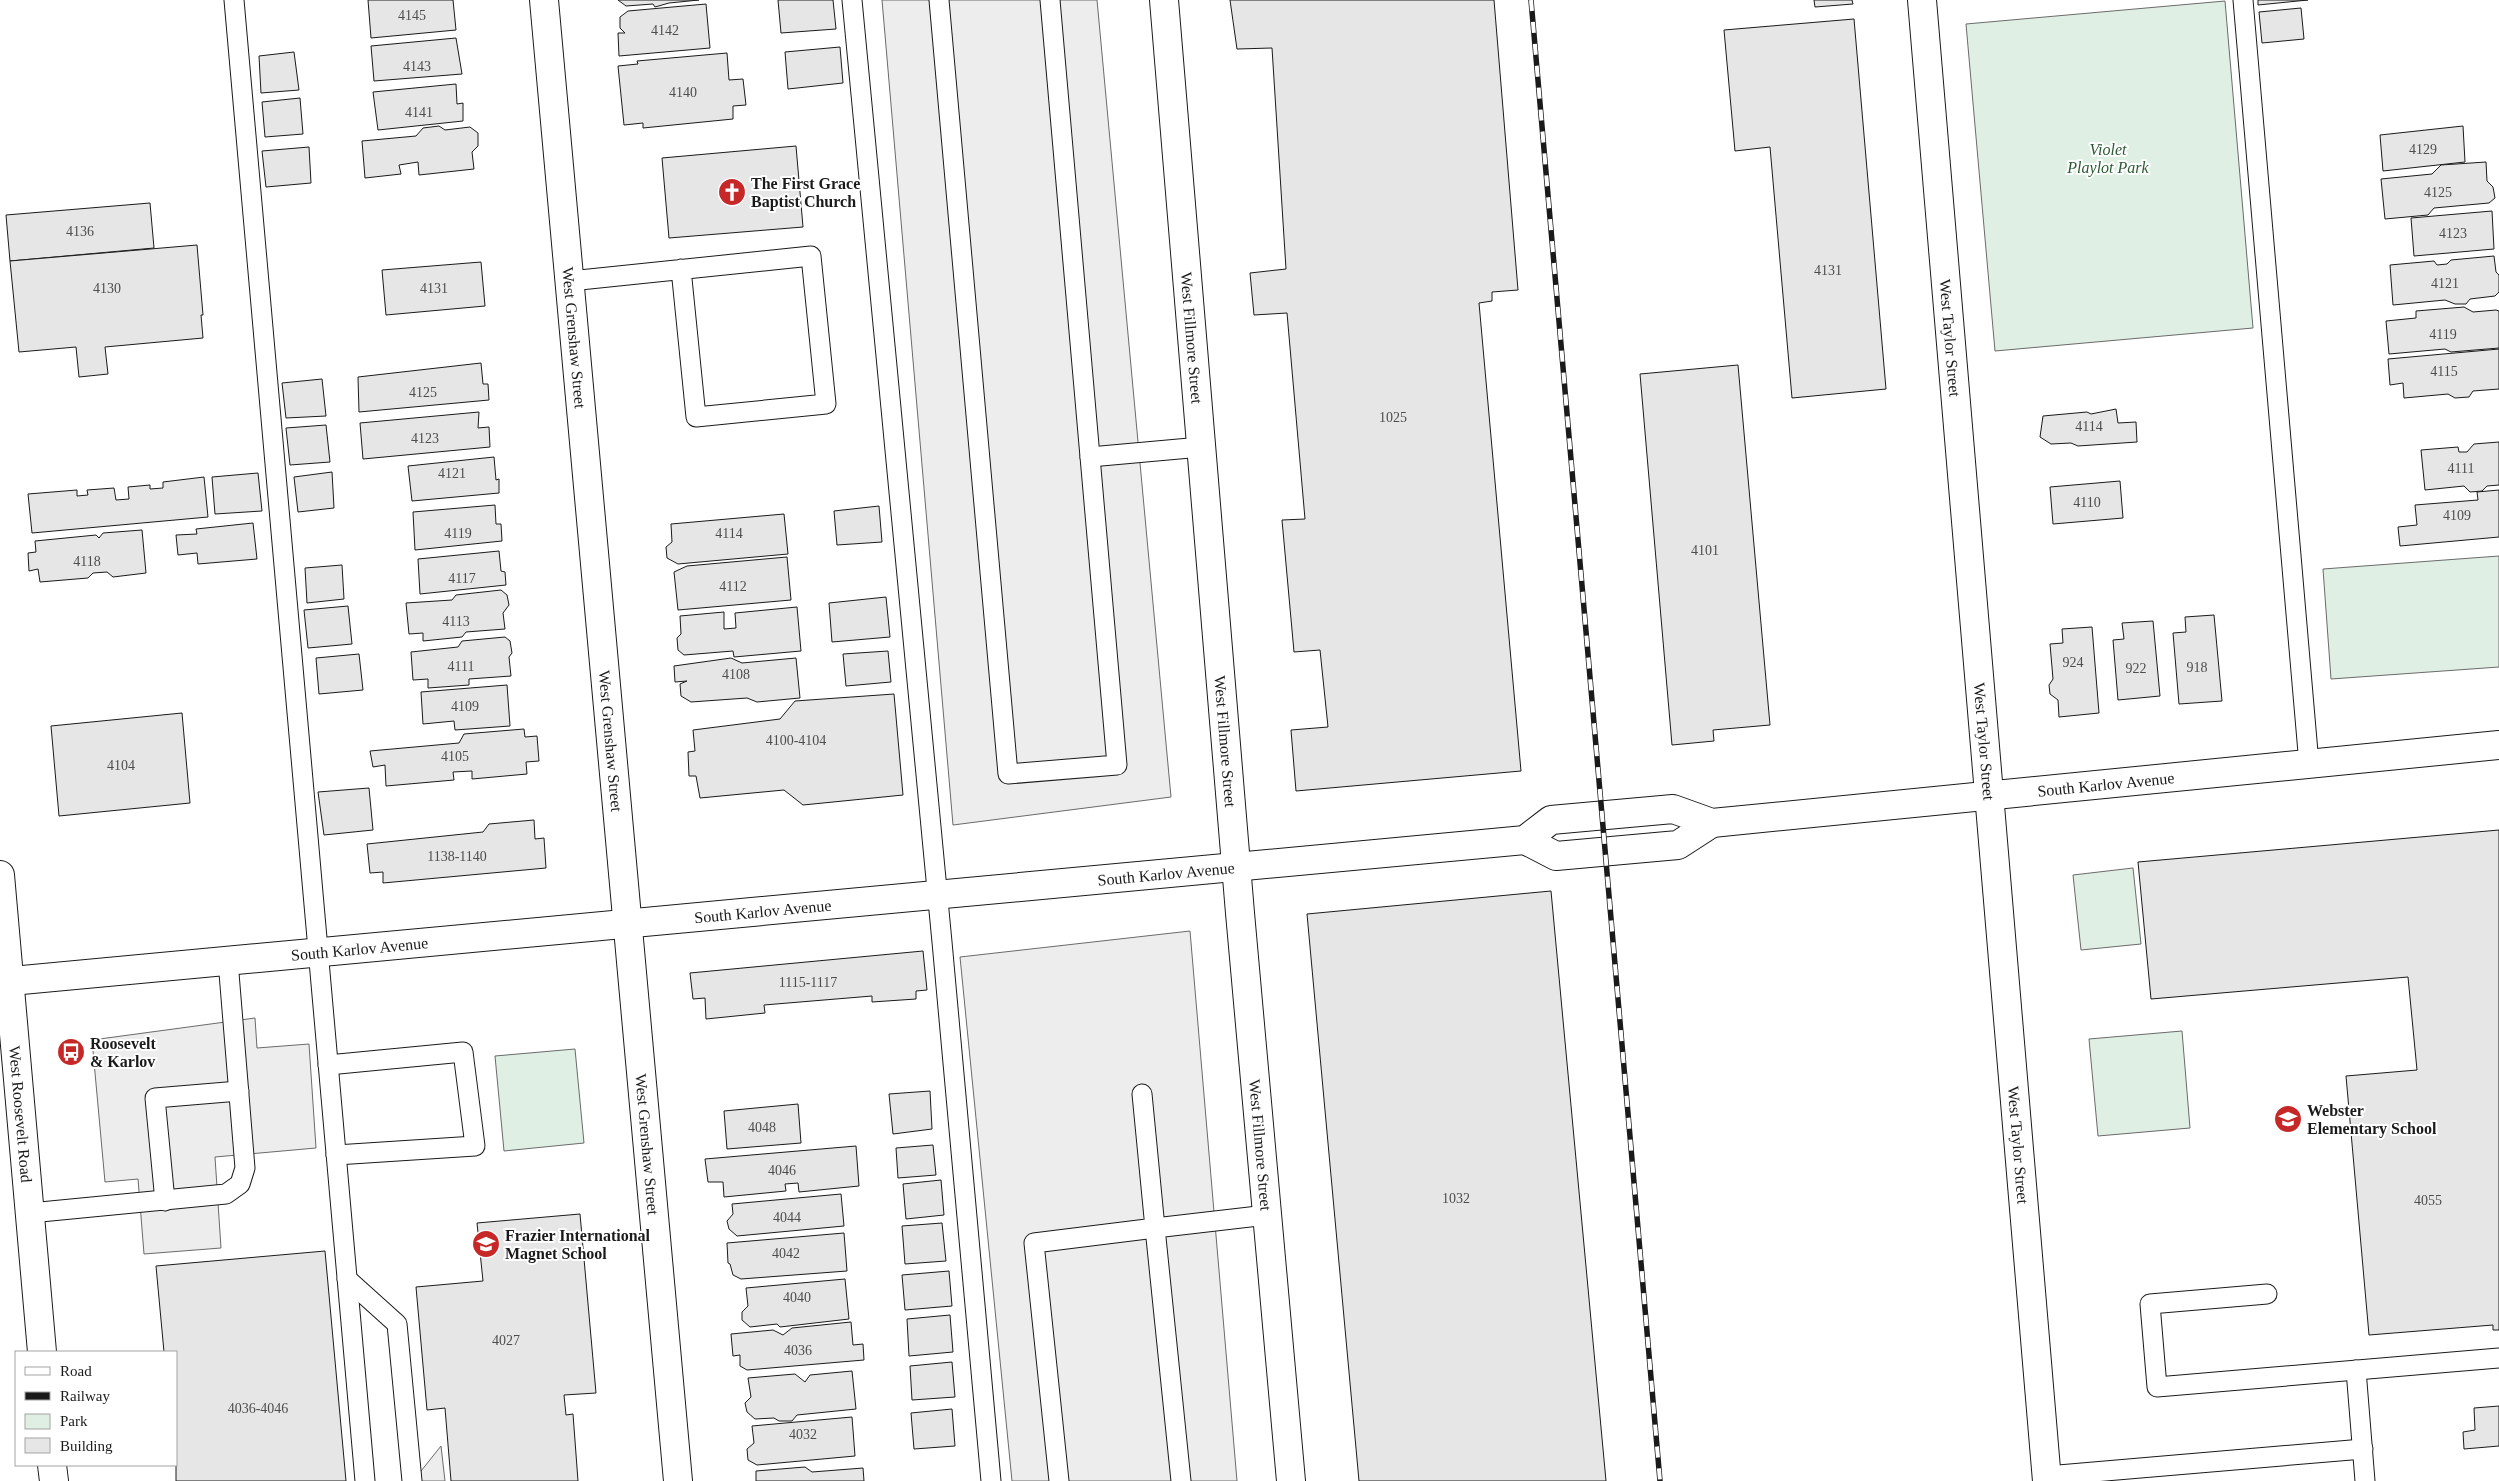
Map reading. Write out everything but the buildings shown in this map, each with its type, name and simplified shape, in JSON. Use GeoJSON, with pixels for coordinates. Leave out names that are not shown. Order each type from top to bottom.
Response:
{"type":"FeatureCollection","features":[{"type":"Feature","properties":{"kind":"street","name":"West Grenshaw Street"},"geometry":{"type":"LineString","coordinates":[[544,0],[678,1481]]}},
{"type":"Feature","properties":{"kind":"street","name":"West Fillmore Street"},"geometry":{"type":"LineString","coordinates":[[1164,0],[1236,867],[1291,1481]]}},
{"type":"Feature","properties":{"kind":"street","name":"West Taylor Street"},"geometry":{"type":"LineString","coordinates":[[1922,0],[2047,1478]]}},
{"type":"Feature","properties":{"kind":"street","name":"South Karlov Avenue"},"geometry":{"type":"LineString","coordinates":[[5,981],[1525,840],[1551,820],[1589,816],[1673,809],[1712,823],[2499,745]]}},
{"type":"Feature","properties":{"kind":"street","name":"South Karlov Avenue"},"geometry":{"type":"LineString","coordinates":[[1525,840],[1556,856],[1678,845],[1712,823]]}},
{"type":"Feature","properties":{"kind":"street","name":"West Roosevelt Road"},"geometry":{"type":"LineString","coordinates":[[0,875],[5,981],[30,1213],[42,1351]]}},
{"type":"Feature","properties":{"kind":"street"},"geometry":{"type":"LineString","coordinates":[[52,1466],[54,1481]]}},
{"type":"Feature","properties":{"kind":"lane"},"geometry":{"type":"LineString","coordinates":[[234,0],[365,1481]]}},
{"type":"Feature","properties":{"kind":"lane"},"geometry":{"type":"LineString","coordinates":[[852,0],[938,895],[990,1481]]}},
{"type":"Feature","properties":{"kind":"lane"},"geometry":{"type":"LineString","coordinates":[[939,0],[1008,774],[1117,765],[1050,0]]}},
{"type":"Feature","properties":{"kind":"lane"},"geometry":{"type":"LineString","coordinates":[[2243,0],[2309,764]]}},
{"type":"Feature","properties":{"kind":"lane"},"geometry":{"type":"LineString","coordinates":[[570,281],[681,269],[811,256],[826,404],[696,417],[681,269]]}},
{"type":"Feature","properties":{"kind":"lane"},"geometry":{"type":"LineString","coordinates":[[1090,457],[1201,447]]}},
{"type":"Feature","properties":{"kind":"lane"},"geometry":{"type":"LineString","coordinates":[[30,1213],[226,1194],[240,1184],[245,1168],[228,961]]}},
{"type":"Feature","properties":{"kind":"lane"},"geometry":{"type":"LineString","coordinates":[[328,1065],[463,1052],[475,1146],[336,1155]]}},
{"type":"Feature","properties":{"kind":"lane"},"geometry":{"type":"LineString","coordinates":[[165,1200],[154,1098],[239,1091]]}},
{"type":"Feature","properties":{"kind":"lane"},"geometry":{"type":"LineString","coordinates":[[1142,1094],[1180,1481]]}},
{"type":"Feature","properties":{"kind":"lane"},"geometry":{"type":"LineString","coordinates":[[1059,1481],[1034,1243],[1267,1215]]}},
{"type":"Feature","properties":{"kind":"lane"},"geometry":{"type":"LineString","coordinates":[[347,1279],[396,1324],[412,1481]]}},
{"type":"Feature","properties":{"kind":"lane"},"geometry":{"type":"LineString","coordinates":[[2267,1294],[2150,1304],[2157,1387],[2499,1358]]}},
{"type":"Feature","properties":{"kind":"lane"},"geometry":{"type":"LineString","coordinates":[[2356,1370],[2365,1481]]}},
{"type":"Feature","properties":{"kind":"lane"},"geometry":{"type":"LineString","coordinates":[[2047,1478],[2363,1449]]}},
{"type":"Feature","properties":{"kind":"green space","name":"Violet Playlot Park"},"geometry":{"type":"Polygon","coordinates":[[[2225,1],[2253,328],[1995,351],[1966,24],[2225,1]]]}},
{"type":"Feature","properties":{"kind":"green space"},"geometry":{"type":"Polygon","coordinates":[[[2499,556],[2499,667],[2331,679],[2323,569],[2499,556]]]}},
{"type":"Feature","properties":{"kind":"green space"},"geometry":{"type":"Polygon","coordinates":[[[2133,868],[2141,944],[2081,950],[2073,875],[2133,868]]]}},
{"type":"Feature","properties":{"kind":"green space"},"geometry":{"type":"Polygon","coordinates":[[[2182,1031],[2190,1128],[2098,1136],[2089,1039],[2182,1031]]]}},
{"type":"Feature","properties":{"kind":"green space"},"geometry":{"type":"Polygon","coordinates":[[[575,1049],[584,1143],[504,1151],[495,1056],[575,1049]]]}},
{"type":"Feature","properties":{"kind":"shaded area"},"geometry":{"type":"Polygon","coordinates":[[[882,0],[1097,0],[1171,797],[953,825],[882,0]]]}},
{"type":"Feature","properties":{"kind":"shaded area"},"geometry":{"type":"Polygon","coordinates":[[[1190,931],[1237,1481],[1012,1481],[960,957],[1190,931]]]}},
{"type":"Feature","properties":{"kind":"shaded area"},"geometry":{"type":"Polygon","coordinates":[[[255,1018],[257,1048],[309,1044],[316,1148],[215,1157],[221,1248],[144,1254],[138,1179],[105,1182],[92,1040],[255,1018]]]}},
{"type":"Feature","properties":{"kind":"shaded area"},"geometry":{"type":"Polygon","coordinates":[[[441,1446],[445,1481],[413,1481],[441,1446]]]}},
{"type":"Feature","properties":{"kind":"railway"},"geometry":{"type":"LineString","coordinates":[[1531,0],[1660,1481]]}},
{"type":"Feature","properties":{"kind":"place","name":"The First Grace Baptist Church"},"geometry":{"type":"Point","coordinates":[732,192]}},
{"type":"Feature","properties":{"kind":"place","name":"Roosevelt & Karlov"},"geometry":{"type":"Point","coordinates":[71,1052]}},
{"type":"Feature","properties":{"kind":"place","name":"Webster Elementary School"},"geometry":{"type":"Point","coordinates":[2288,1119]}},
{"type":"Feature","properties":{"kind":"place","name":"Frazier International Magnet School"},"geometry":{"type":"Point","coordinates":[486,1244]}}]}
